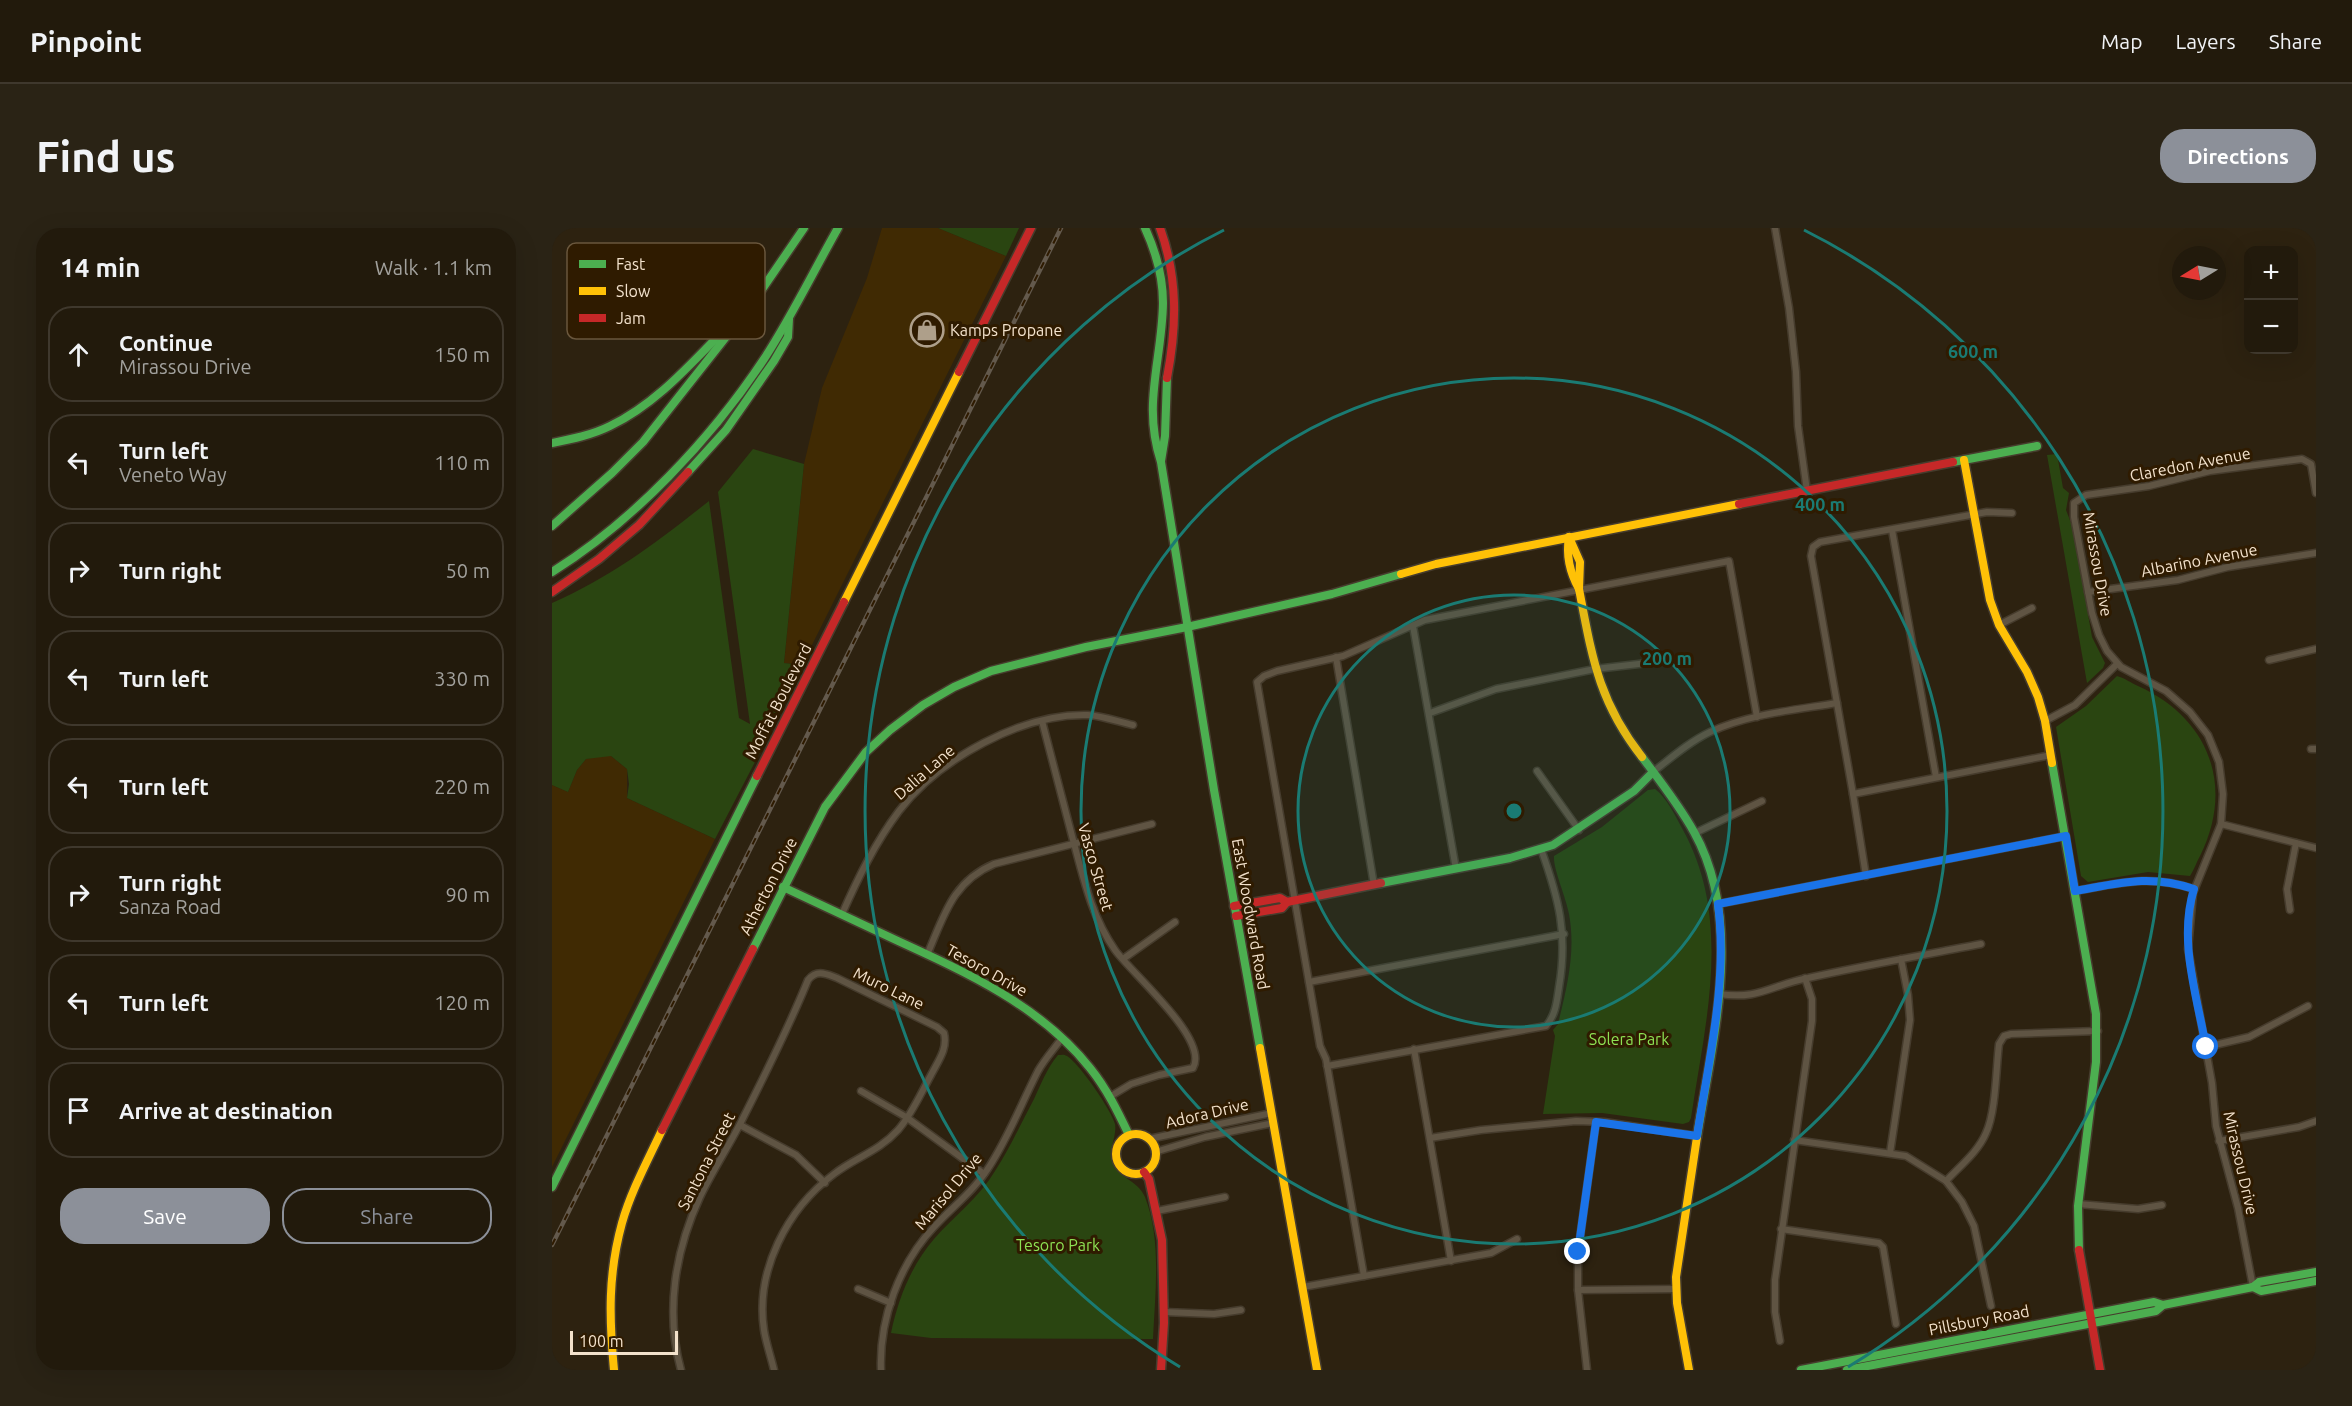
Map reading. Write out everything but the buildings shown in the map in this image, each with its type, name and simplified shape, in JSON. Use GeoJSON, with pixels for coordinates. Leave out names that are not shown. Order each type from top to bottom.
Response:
{"type":"FeatureCollection","features":[{"type":"Feature","properties":{"kind":"main road"},"geometry":{"type":"LineString","coordinates":[[765,285],[804,228]]}},
{"type":"Feature","properties":{"kind":"main road"},"geometry":{"type":"LineString","coordinates":[[552,572],[612,529],[692,453],[727,411],[764,358],[838,228]]}},
{"type":"Feature","properties":{"kind":"main road","name":"Moffat Boulevard"},"geometry":{"type":"LineString","coordinates":[[552,1187],[1031,228]]}},
{"type":"Feature","properties":{"kind":"main road","name":"East Woodward Road"},"geometry":{"type":"LineString","coordinates":[[1145,228],[1156,254],[1163,302],[1152,417],[1154,445],[1161,462],[1234,906],[1317,1370]]}},
{"type":"Feature","properties":{"kind":"main road","name":"East Woodward Road"},"geometry":{"type":"LineString","coordinates":[[1160,228],[1169,250],[1176,300],[1173,345],[1166,389],[1166,445],[1161,462]]}},
{"type":"Feature","properties":{"kind":"main road"},"geometry":{"type":"LineString","coordinates":[[552,592],[599,559],[639,525],[726,430],[758,387],[788,337],[789,314]]}},
{"type":"Feature","properties":{"kind":"main road"},"geometry":{"type":"LineString","coordinates":[[552,443],[568,441],[610,428],[634,415],[657,398],[714,339]]}},
{"type":"Feature","properties":{"kind":"main road"},"geometry":{"type":"LineString","coordinates":[[552,526],[643,442],[724,339]]}},
{"type":"Feature","properties":{"kind":"main road","name":"Atherton Drive"},"geometry":{"type":"LineString","coordinates":[[614,1370],[609,1321],[610,1294],[622,1223],[633,1192],[783,886],[825,807],[866,752],[923,705],[954,687],[991,671],[1086,647],[1332,594],[1436,564],[2037,446]]}},
{"type":"Feature","properties":{"kind":"main road"},"geometry":{"type":"LineString","coordinates":[[1964,460],[1990,600],[1999,625],[2027,672],[2045,721],[2098,1032],[2096,1076],[2078,1204],[2077,1238],[2100,1370]]}},
{"type":"Feature","properties":{"kind":"main road"},"geometry":{"type":"LineString","coordinates":[[1569,537],[1577,548],[1582,575],[1579,589],[1595,669],[1604,694],[1626,737],[1672,795],[1695,833],[1707,861],[1718,904],[1722,944],[1719,994],[1678,1250],[1676,1289],[1689,1370]]}},
{"type":"Feature","properties":{"kind":"main road"},"geometry":{"type":"LineString","coordinates":[[1234,906],[1280,898],[1290,901],[1510,858],[1541,849],[1579,830],[1634,791],[1653,772]]}},
{"type":"Feature","properties":{"kind":"main road","name":"Tesoro Drive"},"geometry":{"type":"LineString","coordinates":[[783,886],[1005,994],[1062,1038],[1095,1074],[1118,1106],[1129,1135]]}},
{"type":"Feature","properties":{"kind":"main road"},"geometry":{"type":"LineString","coordinates":[[1236,916],[1282,908],[1290,901]]}},
{"type":"Feature","properties":{"kind":"main road"},"geometry":{"type":"LineString","coordinates":[[1140,1134],[1149,1139],[1155,1152],[1153,1164],[1144,1172],[1125,1171],[1117,1161],[1119,1142],[1129,1135],[1140,1134]]}},
{"type":"Feature","properties":{"kind":"main road"},"geometry":{"type":"LineString","coordinates":[[1144,1172],[1149,1179],[1162,1240],[1164,1312],[1161,1370]]}},
{"type":"Feature","properties":{"kind":"main road","name":"Pillsbury Road"},"geometry":{"type":"LineString","coordinates":[[1847,1370],[2156,1311],[2163,1305],[2253,1287],[2259,1282],[2316,1272]]}},
{"type":"Feature","properties":{"kind":"main road","name":"Pillsbury Road"},"geometry":{"type":"LineString","coordinates":[[2253,1287],[2261,1291],[2316,1281]]}},
{"type":"Feature","properties":{"kind":"main road","name":"Pillsbury Road"},"geometry":{"type":"LineString","coordinates":[[1801,1370],[2154,1302],[2163,1305]]}},
{"type":"Feature","properties":{"kind":"street"},"geometry":{"type":"LineString","coordinates":[[1775,228],[1789,308],[1796,372],[1798,426],[1807,491]]}},
{"type":"Feature","properties":{"kind":"street","name":"Claredon Avenue"},"geometry":{"type":"LineString","coordinates":[[2078,499],[2086,495],[2149,486],[2210,471],[2302,459],[2311,464],[2316,493]]}},
{"type":"Feature","properties":{"kind":"street","name":"Mirassou Drive"},"geometry":{"type":"LineString","coordinates":[[2078,499],[2074,503],[2074,517],[2098,635],[2117,664],[2131,675],[2166,692],[2200,723],[2214,748],[2222,778],[2221,824],[2194,889],[2188,949],[2206,1047],[2219,1141],[2238,1208],[2253,1287]]}},
{"type":"Feature","properties":{"kind":"street"},"geometry":{"type":"LineString","coordinates":[[1866,876],[1811,556],[1813,548],[1820,542],[1974,514],[2012,513]]}},
{"type":"Feature","properties":{"kind":"street"},"geometry":{"type":"LineString","coordinates":[[1892,530],[1936,777]]}},
{"type":"Feature","properties":{"kind":"street","name":"Albarino Avenue"},"geometry":{"type":"LineString","coordinates":[[2088,592],[2178,580],[2228,567],[2316,554]]}},
{"type":"Feature","properties":{"kind":"street"},"geometry":{"type":"LineString","coordinates":[[1364,1276],[1327,1066],[1320,1046],[1309,982],[1290,901],[1257,682],[1264,675],[1336,657],[1436,618],[1729,561],[1757,717]]}},
{"type":"Feature","properties":{"kind":"street"},"geometry":{"type":"LineString","coordinates":[[1999,625],[2031,608]]}},
{"type":"Feature","properties":{"kind":"street"},"geometry":{"type":"LineString","coordinates":[[1413,626],[1456,869]]}},
{"type":"Feature","properties":{"kind":"street"},"geometry":{"type":"LineString","coordinates":[[2269,660],[2316,649]]}},
{"type":"Feature","properties":{"kind":"street"},"geometry":{"type":"LineString","coordinates":[[1336,657],[1374,885]]}},
{"type":"Feature","properties":{"kind":"street"},"geometry":{"type":"LineString","coordinates":[[1430,713],[1496,689],[1595,669],[1656,662]]}},
{"type":"Feature","properties":{"kind":"street"},"geometry":{"type":"LineString","coordinates":[[2045,721],[2074,705],[2117,664]]}},
{"type":"Feature","properties":{"kind":"street"},"geometry":{"type":"LineString","coordinates":[[1653,772],[1677,753],[1711,732],[1757,717],[1837,703]]}},
{"type":"Feature","properties":{"kind":"street","name":"Dalia Lane"},"geometry":{"type":"LineString","coordinates":[[842,914],[878,840],[900,809],[953,761],[978,745],[1007,732],[1062,716],[1091,715],[1133,725]]}},
{"type":"Feature","properties":{"kind":"street","name":"Vasco Street"},"geometry":{"type":"LineString","coordinates":[[1042,721],[1096,917],[1123,958],[1158,997],[1190,1039],[1195,1051],[1193,1068],[1131,1084],[1111,1096]]}},
{"type":"Feature","properties":{"kind":"street"},"geometry":{"type":"LineString","coordinates":[[1853,794],[2050,755]]}},
{"type":"Feature","properties":{"kind":"street"},"geometry":{"type":"LineString","coordinates":[[1537,771],[1579,830]]}},
{"type":"Feature","properties":{"kind":"street"},"geometry":{"type":"LineString","coordinates":[[1695,833],[1762,801]]}},
{"type":"Feature","properties":{"kind":"street"},"geometry":{"type":"LineString","coordinates":[[927,955],[948,904],[957,890],[981,870],[994,864],[1152,824]]}},
{"type":"Feature","properties":{"kind":"street"},"geometry":{"type":"LineString","coordinates":[[2221,824],[2316,848]]}},
{"type":"Feature","properties":{"kind":"street"},"geometry":{"type":"LineString","coordinates":[[1718,904],[2066,836]]}},
{"type":"Feature","properties":{"kind":"street"},"geometry":{"type":"LineString","coordinates":[[2290,910],[2287,889],[2296,843]]}},
{"type":"Feature","properties":{"kind":"street"},"geometry":{"type":"LineString","coordinates":[[1327,1066],[1546,1026],[1552,1019],[1557,999],[1563,965],[1564,934],[1556,891],[1541,849]]}},
{"type":"Feature","properties":{"kind":"street"},"geometry":{"type":"LineString","coordinates":[[2075,891],[2148,879],[2178,883],[2194,889]]}},
{"type":"Feature","properties":{"kind":"street"},"geometry":{"type":"LineString","coordinates":[[1123,958],[1175,922]]}},
{"type":"Feature","properties":{"kind":"street"},"geometry":{"type":"LineString","coordinates":[[1309,982],[1564,934]]}},
{"type":"Feature","properties":{"kind":"street"},"geometry":{"type":"LineString","coordinates":[[1719,994],[1741,997],[1760,994],[1805,978],[1981,944]]}},
{"type":"Feature","properties":{"kind":"street"},"geometry":{"type":"LineString","coordinates":[[1890,1153],[1910,1020],[1901,959]]}},
{"type":"Feature","properties":{"kind":"street","name":"Muro Lane"},"geometry":{"type":"LineString","coordinates":[[812,976],[821,973],[837,978],[937,1027],[944,1033],[945,1047],[906,1117]]}},
{"type":"Feature","properties":{"kind":"street","name":"Santona Street"},"geometry":{"type":"LineString","coordinates":[[681,1370],[672,1315],[674,1283],[684,1239],[700,1197],[740,1125],[812,976]]}},
{"type":"Feature","properties":{"kind":"street"},"geometry":{"type":"LineString","coordinates":[[1780,1341],[1775,1312],[1775,1287],[1781,1229],[1812,1021],[1812,999],[1805,978]]}},
{"type":"Feature","properties":{"kind":"street"},"geometry":{"type":"LineString","coordinates":[[2206,1047],[2249,1037],[2308,1006]]}},
{"type":"Feature","properties":{"kind":"street"},"geometry":{"type":"LineString","coordinates":[[1946,1181],[1971,1156],[1986,1134],[2000,1044],[2004,1036],[2098,1032]]}},
{"type":"Feature","properties":{"kind":"street","name":"Marisol Drive"},"geometry":{"type":"LineString","coordinates":[[880,1370],[882,1336],[891,1303],[907,1264],[932,1228],[966,1196],[984,1174],[1039,1069],[1062,1038]]}},
{"type":"Feature","properties":{"kind":"street"},"geometry":{"type":"LineString","coordinates":[[1414,1049],[1452,1261]]}},
{"type":"Feature","properties":{"kind":"street"},"geometry":{"type":"LineString","coordinates":[[861,1091],[906,1117],[984,1174]]}},
{"type":"Feature","properties":{"kind":"street","name":"Adora Drive"},"geometry":{"type":"LineString","coordinates":[[1149,1139],[1272,1113]]}},
{"type":"Feature","properties":{"kind":"street"},"geometry":{"type":"LineString","coordinates":[[774,1370],[764,1329],[764,1284],[782,1233],[810,1196],[834,1174],[874,1151],[898,1129],[906,1117]]}},
{"type":"Feature","properties":{"kind":"street"},"geometry":{"type":"LineString","coordinates":[[1430,1138],[1481,1130],[1576,1121],[1697,1136]]}},
{"type":"Feature","properties":{"kind":"street"},"geometry":{"type":"LineString","coordinates":[[2219,1141],[2299,1127],[2316,1121]]}},
{"type":"Feature","properties":{"kind":"street"},"geometry":{"type":"LineString","coordinates":[[1587,1370],[1578,1290],[1578,1252],[1596,1122]]}},
{"type":"Feature","properties":{"kind":"street","name":"Adora Drive"},"geometry":{"type":"LineString","coordinates":[[1155,1152],[1205,1137],[1274,1123]]}},
{"type":"Feature","properties":{"kind":"street"},"geometry":{"type":"LineString","coordinates":[[740,1125],[796,1155],[825,1182]]}},
{"type":"Feature","properties":{"kind":"street"},"geometry":{"type":"LineString","coordinates":[[1794,1140],[1906,1156],[1946,1181],[1962,1202],[1974,1226],[1991,1306]]}},
{"type":"Feature","properties":{"kind":"street"},"geometry":{"type":"LineString","coordinates":[[1157,1211],[1226,1197]]}},
{"type":"Feature","properties":{"kind":"street"},"geometry":{"type":"LineString","coordinates":[[2078,1204],[2138,1209],[2162,1205]]}},
{"type":"Feature","properties":{"kind":"street"},"geometry":{"type":"LineString","coordinates":[[1781,1229],[1880,1243],[1883,1247],[1896,1324]]}},
{"type":"Feature","properties":{"kind":"street"},"geometry":{"type":"LineString","coordinates":[[1303,1287],[1491,1253],[1517,1239]]}},
{"type":"Feature","properties":{"kind":"street"},"geometry":{"type":"LineString","coordinates":[[858,1289],[891,1303]]}},
{"type":"Feature","properties":{"kind":"street"},"geometry":{"type":"LineString","coordinates":[[1578,1290],[1676,1289]]}},
{"type":"Feature","properties":{"kind":"street"},"geometry":{"type":"LineString","coordinates":[[1164,1312],[1214,1314],[1241,1310]]}},
{"type":"Feature","properties":{"kind":"shaded area"},"geometry":{"type":"Polygon","coordinates":[[[882,228],[938,228],[1006,256],[802,665],[784,663],[804,464],[822,388],[867,278],[882,228]]]}},
{"type":"Feature","properties":{"kind":"shaded area"},"geometry":{"type":"Polygon","coordinates":[[[611,756],[627,769],[627,798],[715,839],[552,1167],[552,785],[568,792],[577,770],[586,759],[611,756]]]}},
{"type":"Feature","properties":{"kind":"green space"},"geometry":{"type":"Polygon","coordinates":[[[938,228],[1019,228],[1006,256],[938,228]]]}},
{"type":"Feature","properties":{"kind":"green space"},"geometry":{"type":"Polygon","coordinates":[[[753,449],[804,464],[784,663],[802,665],[715,839],[627,798],[629,784],[627,769],[611,756],[586,759],[577,770],[568,792],[552,785],[552,603],[615,570],[709,501],[739,718],[750,724],[718,492],[753,449]]]}},
{"type":"Feature","properties":{"kind":"green space"},"geometry":{"type":"Polygon","coordinates":[[[2057,454],[2063,488],[2069,493],[2066,510],[2073,528],[2092,637],[2105,663],[2103,668],[2087,683],[2047,455],[2057,454]]]}},
{"type":"Feature","properties":{"kind":"green space"},"geometry":{"type":"Polygon","coordinates":[[[2117,676],[2162,700],[2183,716],[2198,735],[2209,757],[2214,780],[2215,804],[2210,830],[2190,876],[2148,872],[2088,882],[2081,876],[2056,727],[2086,706],[2117,676]]]}},
{"type":"Feature","properties":{"kind":"green space","name":"Solera Park"},"geometry":{"type":"Polygon","coordinates":[[[1655,789],[1674,814],[1698,865],[1707,900],[1711,936],[1708,1009],[1691,1118],[1689,1122],[1683,1124],[1602,1113],[1543,1114],[1555,1036],[1553,1030],[1558,1024],[1567,983],[1572,942],[1569,914],[1554,856],[1602,827],[1648,790],[1655,789]]]}},
{"type":"Feature","properties":{"kind":"green space","name":"Tesoro Park"},"geometry":{"type":"Polygon","coordinates":[[[1058,1055],[1066,1055],[1072,1060],[1102,1099],[1115,1124],[1112,1160],[1118,1171],[1138,1187],[1145,1197],[1156,1249],[1153,1339],[931,1338],[891,1333],[897,1308],[919,1260],[934,1239],[989,1181],[1011,1144],[1047,1071],[1058,1055]]]}},
{"type":"Feature","properties":{"kind":"railway"},"geometry":{"type":"LineString","coordinates":[[552,1245],[1061,228]]}},
{"type":"Feature","properties":{"kind":"traffic: fast"},"geometry":{"type":"LineString","coordinates":[[765,285],[804,228]]}},
{"type":"Feature","properties":{"kind":"traffic: fast"},"geometry":{"type":"LineString","coordinates":[[552,572],[612,528],[641,503],[669,476],[720,419],[774,343],[838,228]]}},
{"type":"Feature","properties":{"kind":"traffic: fast"},"geometry":{"type":"LineString","coordinates":[[1145,228],[1158,265],[1163,293],[1162,324],[1154,382],[1153,421],[1214,790],[1260,1048]]}},
{"type":"Feature","properties":{"kind":"traffic: fast"},"geometry":{"type":"LineString","coordinates":[[688,472],[726,430],[774,361],[788,337],[789,319]]}},
{"type":"Feature","properties":{"kind":"traffic: fast"},"geometry":{"type":"LineString","coordinates":[[552,443],[596,432],[627,417],[644,406],[674,380],[715,339]]}},
{"type":"Feature","properties":{"kind":"traffic: fast"},"geometry":{"type":"LineString","coordinates":[[552,526],[643,442],[724,339]]}},
{"type":"Feature","properties":{"kind":"traffic: fast"},"geometry":{"type":"LineString","coordinates":[[1161,461],[1165,436],[1167,378]]}},
{"type":"Feature","properties":{"kind":"traffic: fast"},"geometry":{"type":"LineString","coordinates":[[1953,462],[2037,446]]}},
{"type":"Feature","properties":{"kind":"traffic: fast"},"geometry":{"type":"LineString","coordinates":[[753,949],[825,807],[866,752],[923,705],[954,687],[991,671],[1086,647],[1332,594],[1401,574]]}},
{"type":"Feature","properties":{"kind":"traffic: fast"},"geometry":{"type":"LineString","coordinates":[[1642,757],[1694,832],[1709,867],[1718,905],[1721,943],[1720,983],[1716,1022],[1697,1137]]}},
{"type":"Feature","properties":{"kind":"traffic: fast"},"geometry":{"type":"LineString","coordinates":[[2052,763],[2096,1014],[2096,1062],[2078,1206],[2079,1250]]}},
{"type":"Feature","properties":{"kind":"traffic: fast"},"geometry":{"type":"LineString","coordinates":[[1381,883],[1510,858],[1553,845],[1634,791],[1653,772]]}},
{"type":"Feature","properties":{"kind":"traffic: fast"},"geometry":{"type":"LineString","coordinates":[[552,1187],[757,776]]}},
{"type":"Feature","properties":{"kind":"traffic: fast"},"geometry":{"type":"LineString","coordinates":[[783,887],[951,966],[1027,1009],[1071,1046],[1090,1068],[1107,1092],[1129,1135]]}},
{"type":"Feature","properties":{"kind":"traffic: fast"},"geometry":{"type":"LineString","coordinates":[[1847,1370],[2156,1311],[2163,1305],[2253,1287],[2259,1282],[2316,1272]]}},
{"type":"Feature","properties":{"kind":"traffic: fast"},"geometry":{"type":"LineString","coordinates":[[2253,1287],[2261,1291],[2316,1281]]}},
{"type":"Feature","properties":{"kind":"traffic: fast"},"geometry":{"type":"LineString","coordinates":[[1801,1370],[2154,1302],[2163,1305]]}},
{"type":"Feature","properties":{"kind":"traffic: slow"},"geometry":{"type":"LineString","coordinates":[[844,602],[959,372]]}},
{"type":"Feature","properties":{"kind":"traffic: slow"},"geometry":{"type":"LineString","coordinates":[[1964,460],[1990,600],[1999,625],[2027,672],[2038,697],[2045,721],[2052,763]]}},
{"type":"Feature","properties":{"kind":"traffic: slow"},"geometry":{"type":"LineString","coordinates":[[1401,574],[1436,564],[1739,504]]}},
{"type":"Feature","properties":{"kind":"traffic: slow"},"geometry":{"type":"LineString","coordinates":[[1569,537],[1570,564],[1579,589],[1599,677],[1615,717],[1642,757]]}},
{"type":"Feature","properties":{"kind":"traffic: slow"},"geometry":{"type":"LineString","coordinates":[[1569,537],[1580,562],[1579,589]]}},
{"type":"Feature","properties":{"kind":"traffic: slow"},"geometry":{"type":"LineString","coordinates":[[1260,1048],[1317,1370]]}},
{"type":"Feature","properties":{"kind":"traffic: slow"},"geometry":{"type":"LineString","coordinates":[[614,1370],[611,1296],[617,1242],[630,1199],[662,1130]]}},
{"type":"Feature","properties":{"kind":"traffic: slow"},"geometry":{"type":"LineString","coordinates":[[1136,1134],[1150,1140],[1156,1154],[1150,1168],[1136,1174],[1122,1168],[1116,1154],[1122,1140],[1136,1134]]}},
{"type":"Feature","properties":{"kind":"traffic: slow"},"geometry":{"type":"LineString","coordinates":[[1689,1370],[1677,1303],[1676,1277],[1697,1137]]}},
{"type":"Feature","properties":{"kind":"traffic: jam"},"geometry":{"type":"LineString","coordinates":[[959,372],[1031,228]]}},
{"type":"Feature","properties":{"kind":"traffic: jam"},"geometry":{"type":"LineString","coordinates":[[1160,228],[1170,265],[1174,302],[1173,340],[1167,378]]}},
{"type":"Feature","properties":{"kind":"traffic: jam"},"geometry":{"type":"LineString","coordinates":[[1739,504],[1953,462]]}},
{"type":"Feature","properties":{"kind":"traffic: jam"},"geometry":{"type":"LineString","coordinates":[[552,592],[599,559],[639,525],[688,472]]}},
{"type":"Feature","properties":{"kind":"traffic: jam"},"geometry":{"type":"LineString","coordinates":[[757,776],[844,602]]}},
{"type":"Feature","properties":{"kind":"traffic: jam"},"geometry":{"type":"LineString","coordinates":[[1234,906],[1280,898],[1287,902],[1381,883]]}},
{"type":"Feature","properties":{"kind":"traffic: jam"},"geometry":{"type":"LineString","coordinates":[[1236,916],[1282,908],[1287,902]]}},
{"type":"Feature","properties":{"kind":"traffic: jam"},"geometry":{"type":"LineString","coordinates":[[662,1130],[753,949]]}},
{"type":"Feature","properties":{"kind":"traffic: jam"},"geometry":{"type":"LineString","coordinates":[[1144,1172],[1149,1179],[1162,1240],[1164,1323],[1161,1370]]}},
{"type":"Feature","properties":{"kind":"traffic: jam"},"geometry":{"type":"LineString","coordinates":[[2079,1250],[2100,1370]]}},
{"type":"Feature","properties":{"kind":"place","name":"Kamps Propane"},"geometry":{"type":"Point","coordinates":[927,330]}},
{"type":"Feature","properties":{"kind":"route"},"geometry":{"type":"LineString","coordinates":[[1578,1252],[1596,1122],[1697,1136],[1719,994],[1722,944],[1718,904],[2066,836],[2075,891],[2148,879],[2178,883],[2194,889],[2188,949],[2206,1047]]}}]}
